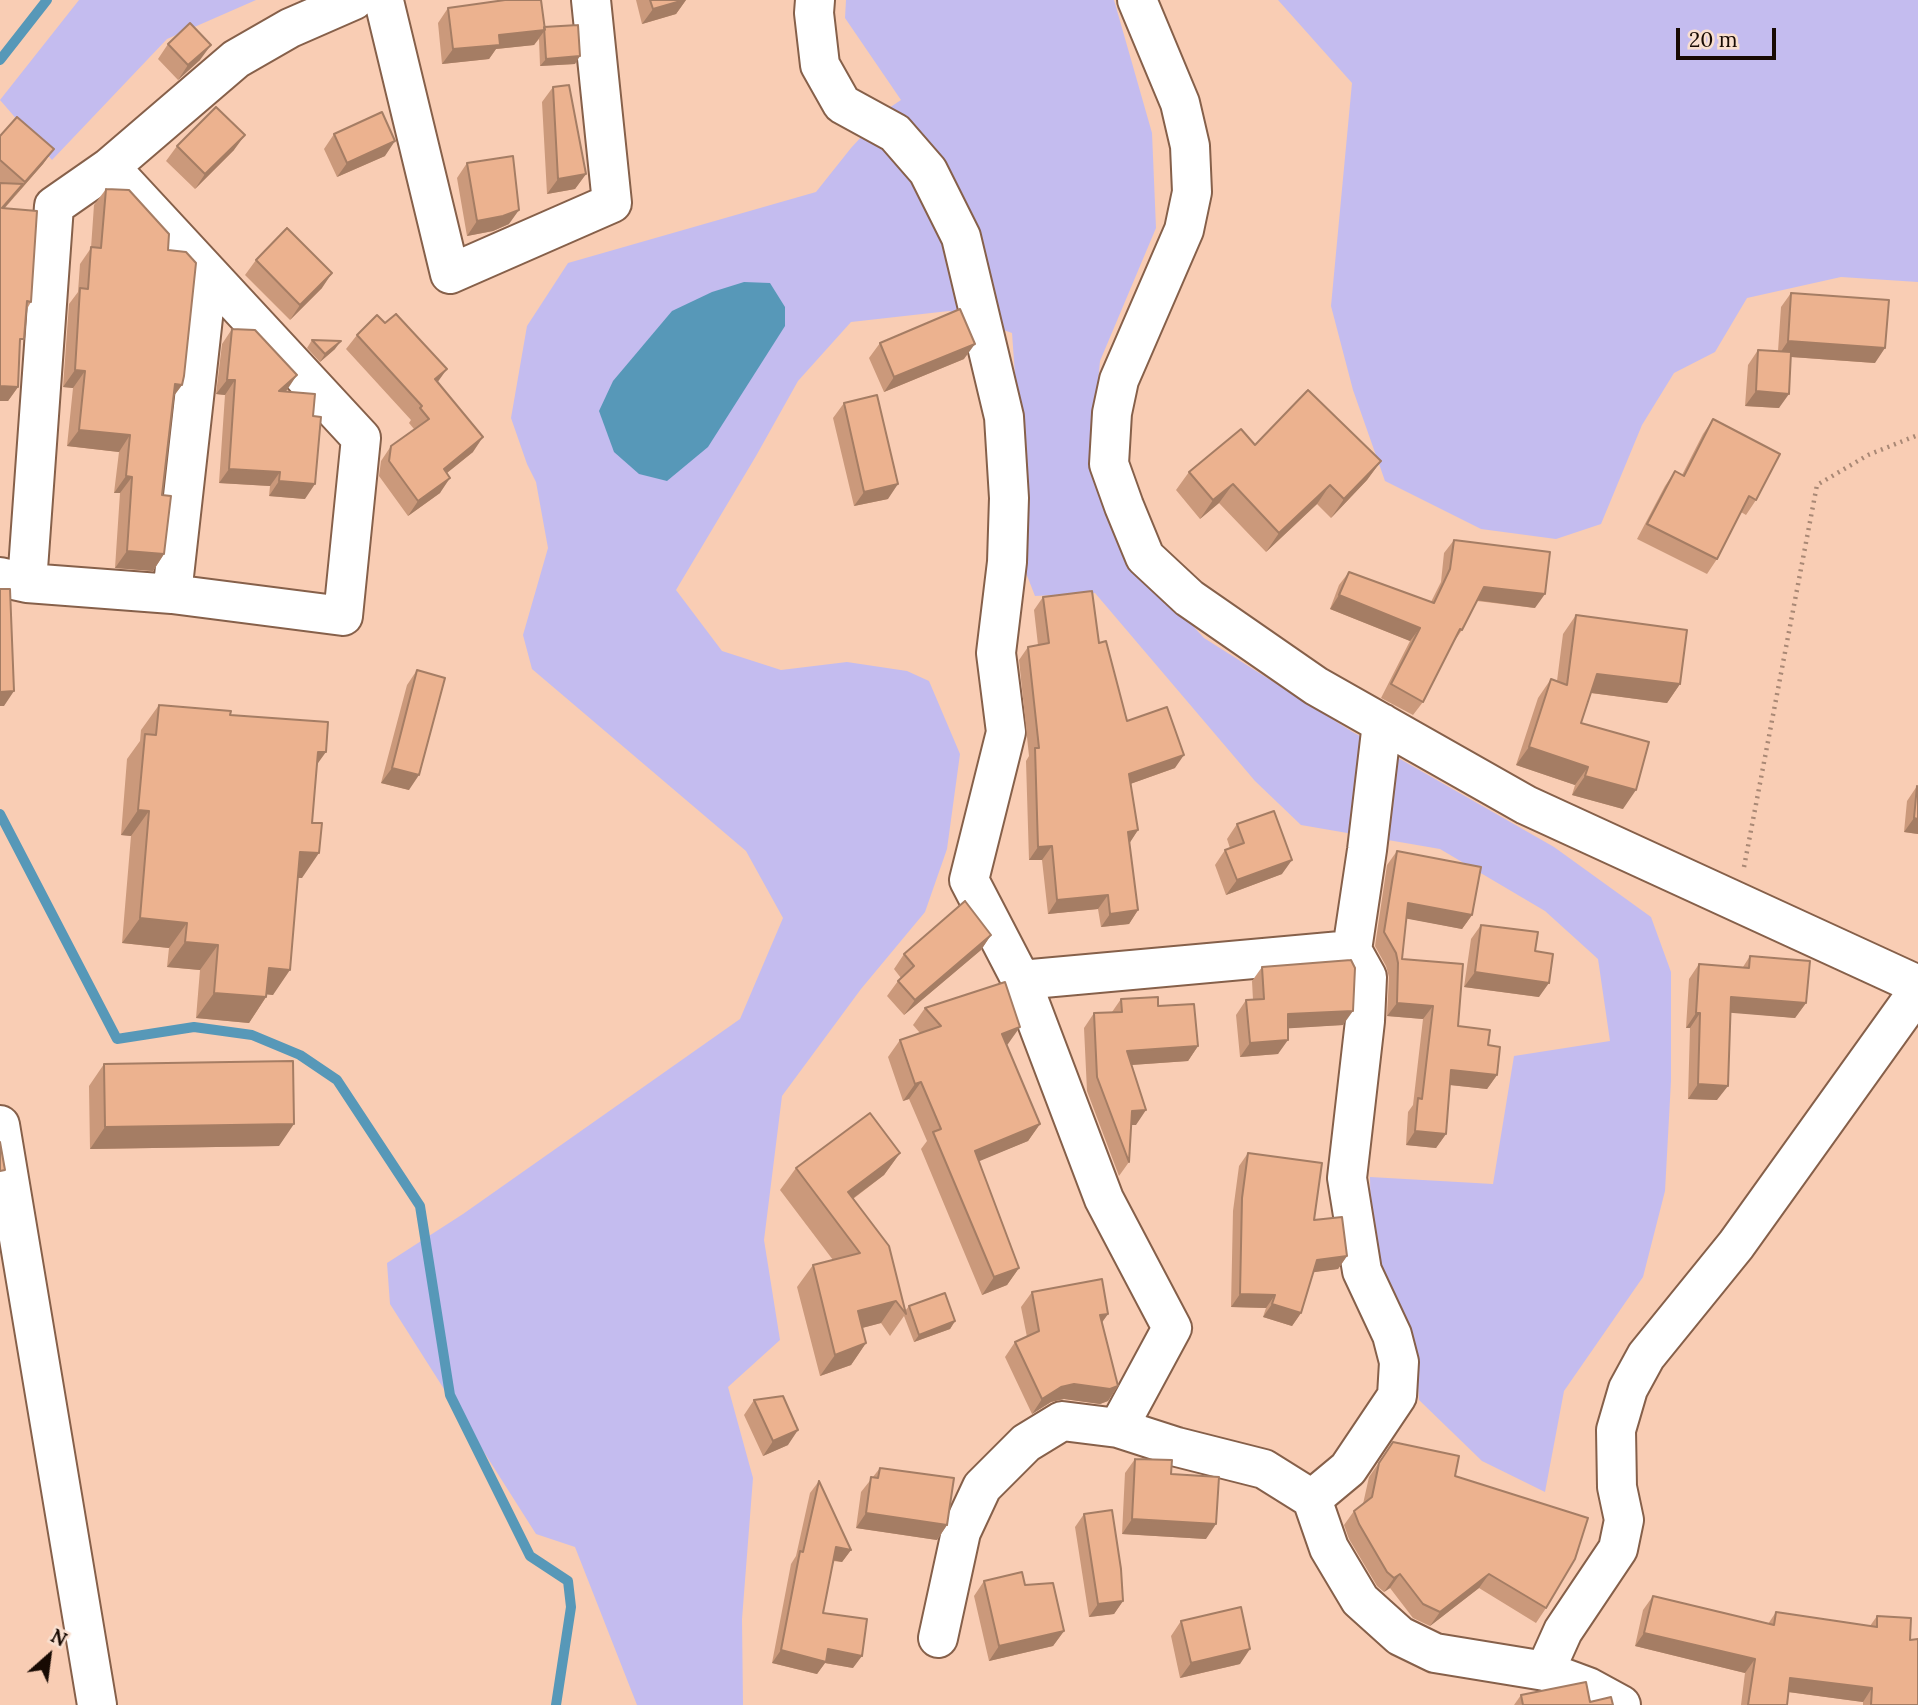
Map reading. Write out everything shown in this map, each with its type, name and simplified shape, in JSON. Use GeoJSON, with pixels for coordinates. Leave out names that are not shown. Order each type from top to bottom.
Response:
{"type":"FeatureCollection","features":[{"type":"Feature","properties":{"kind":"street"},"geometry":{"type":"LineString","coordinates":[[110,167],[361,438],[343,616],[172,594],[13,580],[54,206],[110,167],[236,59],[290,27],[380,0],[450,274],[612,203],[591,0]]}},
{"type":"Feature","properties":{"kind":"street"},"geometry":{"type":"LineString","coordinates":[[816,0],[814,13],[820,65],[842,104],[895,133],[928,171],[961,237],[1003,417],[1009,524],[996,653],[1006,732],[969,880],[1021,979],[1104,1199],[1172,1328],[1118,1428]]}},
{"type":"Feature","properties":{"kind":"street"},"geometry":{"type":"LineString","coordinates":[[1137,0],[1180,103],[1190,146],[1192,192],[1184,230],[1119,380],[1112,413],[1110,464],[1145,557],[1180,590],[1316,686],[1526,804],[1918,985]]}},
{"type":"Feature","properties":{"kind":"street"},"geometry":{"type":"LineString","coordinates":[[172,594],[208,273]]}},
{"type":"Feature","properties":{"kind":"street"},"geometry":{"type":"LineString","coordinates":[[1312,1499],[1349,1469],[1396,1396],[1399,1362],[1392,1335],[1362,1271],[1347,1178],[1365,1021],[1367,976],[1352,950],[1382,723]]}},
{"type":"Feature","properties":{"kind":"street"},"geometry":{"type":"LineString","coordinates":[[1021,979],[1352,950]]}},
{"type":"Feature","properties":{"kind":"street"},"geometry":{"type":"LineString","coordinates":[[1545,1671],[1563,1631],[1618,1549],[1624,1520],[1617,1487],[1616,1430],[1628,1389],[1646,1356],[1736,1245],[1918,991]]}},
{"type":"Feature","properties":{"kind":"street"},"geometry":{"type":"LineString","coordinates":[[0,1125],[97,1705]]}},
{"type":"Feature","properties":{"kind":"street"},"geometry":{"type":"LineString","coordinates":[[938,1638],[961,1532],[982,1487],[1026,1443],[1062,1421],[1118,1428],[1177,1447],[1264,1469],[1312,1499],[1329,1548],[1360,1600],[1400,1636],[1435,1653],[1545,1671],[1588,1687],[1621,1705]]}},
{"type":"Feature","properties":{"kind":"path"},"geometry":{"type":"LineString","coordinates":[[1737,902],[1817,485],[1868,455],[1918,435]]}},
{"type":"Feature","properties":{"kind":"shaded area"},"geometry":{"type":"Polygon","coordinates":[[[79,0],[256,0],[167,39],[52,160],[0,100],[79,0]]]}},
{"type":"Feature","properties":{"kind":"shaded area"},"geometry":{"type":"Polygon","coordinates":[[[846,0],[1114,0],[1152,133],[1156,228],[1100,361],[1090,464],[1117,543],[1204,638],[1351,731],[1554,847],[1651,917],[1671,972],[1671,1081],[1665,1191],[1643,1277],[1564,1391],[1545,1492],[1482,1461],[1419,1400],[1416,1356],[1371,1238],[1370,1177],[1493,1184],[1514,1056],[1610,1041],[1598,959],[1545,911],[1440,849],[1301,825],[1255,781],[1095,593],[1035,596],[1026,573],[1025,513],[1012,333],[949,311],[851,322],[798,381],[676,590],[722,651],[781,670],[847,662],[907,671],[929,681],[960,754],[947,849],[925,912],[861,989],[782,1096],[764,1240],[780,1340],[728,1387],[753,1478],[742,1619],[743,1705],[637,1705],[575,1547],[536,1534],[390,1304],[387,1263],[463,1214],[740,1019],[783,918],[746,851],[532,669],[523,635],[548,548],[536,482],[511,418],[527,326],[568,263],[816,192],[886,110],[901,100],[845,18],[846,0]]]}},
{"type":"Feature","properties":{"kind":"shaded area"},"geometry":{"type":"Polygon","coordinates":[[[1278,0],[1918,0],[1918,282],[1841,277],[1747,298],[1715,352],[1674,373],[1642,425],[1601,524],[1556,539],[1481,529],[1385,481],[1353,390],[1331,306],[1352,83],[1278,0]]]}},
{"type":"Feature","properties":{"kind":"water"},"geometry":{"type":"Polygon","coordinates":[[[744,282],[770,283],[785,307],[785,326],[708,447],[667,481],[639,474],[614,452],[599,411],[613,381],[672,311],[712,292],[744,282]]]}},
{"type":"Feature","properties":{"kind":"building"},"geometry":{"type":"Polygon","coordinates":[[[505,0],[541,0],[545,30],[499,35],[500,45],[453,49],[448,8],[505,0]]]}},
{"type":"Feature","properties":{"kind":"building"},"geometry":{"type":"Polygon","coordinates":[[[650,0],[684,0],[653,9],[650,0]]]}},
{"type":"Feature","properties":{"kind":"building"},"geometry":{"type":"Polygon","coordinates":[[[190,23],[211,45],[188,65],[168,44],[190,23]]]}},
{"type":"Feature","properties":{"kind":"building"},"geometry":{"type":"Polygon","coordinates":[[[578,25],[580,56],[546,59],[544,27],[578,25]]]}},
{"type":"Feature","properties":{"kind":"building"},"geometry":{"type":"Polygon","coordinates":[[[569,85],[586,174],[558,179],[553,87],[569,85]]]}},
{"type":"Feature","properties":{"kind":"building"},"geometry":{"type":"Polygon","coordinates":[[[216,107],[245,135],[205,174],[177,146],[216,107]]]}},
{"type":"Feature","properties":{"kind":"building"},"geometry":{"type":"Polygon","coordinates":[[[382,112],[395,141],[347,163],[334,134],[382,112]]]}},
{"type":"Feature","properties":{"kind":"building"},"geometry":{"type":"Polygon","coordinates":[[[17,117],[54,149],[25,182],[0,160],[0,136],[17,117]]]}},
{"type":"Feature","properties":{"kind":"building"},"geometry":{"type":"Polygon","coordinates":[[[513,156],[519,210],[477,221],[467,163],[513,156]]]}},
{"type":"Feature","properties":{"kind":"building"},"geometry":{"type":"Polygon","coordinates":[[[0,183],[23,184],[2,208],[37,211],[31,302],[27,301],[24,339],[20,339],[18,387],[0,386],[0,183]]]}},
{"type":"Feature","properties":{"kind":"building"},"geometry":{"type":"Polygon","coordinates":[[[106,189],[129,190],[169,234],[168,250],[186,252],[196,263],[184,376],[182,385],[175,384],[162,495],[171,496],[164,554],[127,551],[132,477],[126,476],[130,435],[79,430],[85,371],[75,370],[80,288],[88,289],[91,247],[101,248],[106,189]]]}},
{"type":"Feature","properties":{"kind":"building"},"geometry":{"type":"Polygon","coordinates":[[[287,228],[332,273],[300,305],[256,260],[287,228]]]}},
{"type":"Feature","properties":{"kind":"building"},"geometry":{"type":"Polygon","coordinates":[[[1791,293],[1889,300],[1885,348],[1788,341],[1791,293]]]}},
{"type":"Feature","properties":{"kind":"building"},"geometry":{"type":"Polygon","coordinates":[[[960,309],[975,344],[894,377],[880,343],[960,309]]]}},
{"type":"Feature","properties":{"kind":"building"},"geometry":{"type":"Polygon","coordinates":[[[396,314],[447,369],[435,379],[483,437],[444,469],[450,478],[418,501],[389,461],[391,446],[429,419],[420,408],[422,406],[357,335],[377,315],[385,323],[396,314]]]}},
{"type":"Feature","properties":{"kind":"building"},"geometry":{"type":"Polygon","coordinates":[[[232,329],[255,330],[297,375],[279,391],[315,394],[313,416],[321,417],[315,484],[279,481],[280,472],[229,469],[235,380],[227,380],[232,329]]]}},
{"type":"Feature","properties":{"kind":"building"},"geometry":{"type":"Polygon","coordinates":[[[312,340],[341,341],[325,354],[312,340]]]}},
{"type":"Feature","properties":{"kind":"building"},"geometry":{"type":"Polygon","coordinates":[[[1758,350],[1791,352],[1789,394],[1756,391],[1758,350]]]}},
{"type":"Feature","properties":{"kind":"building"},"geometry":{"type":"Polygon","coordinates":[[[1308,390],[1381,461],[1344,499],[1330,485],[1279,533],[1233,484],[1213,500],[1189,472],[1241,429],[1255,445],[1308,390]]]}},
{"type":"Feature","properties":{"kind":"building"},"geometry":{"type":"Polygon","coordinates":[[[877,395],[898,484],[864,492],[844,403],[877,395]]]}},
{"type":"Feature","properties":{"kind":"building"},"geometry":{"type":"Polygon","coordinates":[[[1713,419],[1780,454],[1756,500],[1749,496],[1717,559],[1647,524],[1675,471],[1684,476],[1713,419]]]}},
{"type":"Feature","properties":{"kind":"building"},"geometry":{"type":"Polygon","coordinates":[[[1454,540],[1550,552],[1545,594],[1484,587],[1423,702],[1391,684],[1420,628],[1339,595],[1349,572],[1434,603],[1450,569],[1454,540]]]}},
{"type":"Feature","properties":{"kind":"building"},"geometry":{"type":"Polygon","coordinates":[[[0,589],[10,589],[14,691],[0,692],[0,589]]]}},
{"type":"Feature","properties":{"kind":"building"},"geometry":{"type":"Polygon","coordinates":[[[1092,591],[1099,643],[1106,641],[1127,721],[1167,707],[1184,755],[1129,774],[1138,830],[1128,832],[1138,910],[1110,914],[1108,895],[1057,900],[1052,846],[1038,847],[1035,748],[1039,748],[1028,647],[1049,643],[1043,597],[1092,591]]]}},
{"type":"Feature","properties":{"kind":"building"},"geometry":{"type":"Polygon","coordinates":[[[1576,615],[1687,630],[1680,684],[1597,674],[1581,723],[1649,742],[1636,790],[1585,776],[1588,767],[1529,747],[1551,679],[1567,685],[1576,615]]]}},
{"type":"Feature","properties":{"kind":"building"},"geometry":{"type":"Polygon","coordinates":[[[417,670],[445,678],[419,775],[392,768],[417,670]]]}},
{"type":"Feature","properties":{"kind":"building"},"geometry":{"type":"Polygon","coordinates":[[[159,705],[231,711],[230,715],[328,722],[326,752],[318,752],[312,823],[322,823],[319,853],[300,852],[290,970],[269,968],[266,997],[214,993],[218,945],[185,942],[187,923],[140,918],[149,811],[138,810],[145,734],[156,735],[159,705]]]}},
{"type":"Feature","properties":{"kind":"building"},"geometry":{"type":"Polygon","coordinates":[[[1918,787],[1918,819],[1914,818],[1918,787]]]}},
{"type":"Feature","properties":{"kind":"building"},"geometry":{"type":"Polygon","coordinates":[[[1274,811],[1292,860],[1237,880],[1225,850],[1244,843],[1237,824],[1274,811]]]}},
{"type":"Feature","properties":{"kind":"building"},"geometry":{"type":"Polygon","coordinates":[[[1397,851],[1481,867],[1472,915],[1408,903],[1402,959],[1463,964],[1458,1026],[1490,1030],[1488,1045],[1500,1047],[1497,1075],[1451,1070],[1446,1134],[1415,1131],[1418,1098],[1422,1099],[1433,1006],[1397,1003],[1398,963],[1396,953],[1384,932],[1397,851]]]}},
{"type":"Feature","properties":{"kind":"building"},"geometry":{"type":"Polygon","coordinates":[[[965,901],[991,935],[915,1000],[898,981],[914,966],[904,954],[965,901]]]}},
{"type":"Feature","properties":{"kind":"building"},"geometry":{"type":"Polygon","coordinates":[[[1481,925],[1538,932],[1535,951],[1553,954],[1549,983],[1475,972],[1481,925]]]}},
{"type":"Feature","properties":{"kind":"building"},"geometry":{"type":"Polygon","coordinates":[[[1750,956],[1810,961],[1806,1003],[1731,997],[1728,1086],[1698,1084],[1700,1013],[1696,1013],[1699,964],[1749,968],[1750,956]]]}},
{"type":"Feature","properties":{"kind":"building"},"geometry":{"type":"Polygon","coordinates":[[[1351,960],[1355,968],[1353,1011],[1288,1014],[1288,1040],[1250,1043],[1246,1000],[1264,999],[1262,967],[1351,960]]]}},
{"type":"Feature","properties":{"kind":"building"},"geometry":{"type":"Polygon","coordinates":[[[1005,982],[1020,1027],[1002,1034],[1040,1124],[975,1151],[1019,1268],[994,1277],[933,1132],[941,1129],[921,1082],[915,1084],[900,1040],[941,1026],[925,1008],[1005,982]]]}},
{"type":"Feature","properties":{"kind":"building"},"geometry":{"type":"Polygon","coordinates":[[[1158,997],[1158,1006],[1194,1004],[1198,1046],[1127,1051],[1146,1110],[1132,1111],[1129,1162],[1097,1077],[1094,1013],[1122,1012],[1121,999],[1158,997]]]}},
{"type":"Feature","properties":{"kind":"building"},"geometry":{"type":"Polygon","coordinates":[[[293,1061],[294,1124],[105,1127],[104,1064],[293,1061]]]}},
{"type":"Feature","properties":{"kind":"building"},"geometry":{"type":"Polygon","coordinates":[[[870,1113],[900,1153],[848,1192],[889,1246],[906,1314],[896,1301],[858,1311],[866,1343],[835,1355],[813,1265],[860,1253],[796,1168],[870,1113]]]}},
{"type":"Feature","properties":{"kind":"building"},"geometry":{"type":"Polygon","coordinates":[[[0,1142],[5,1170],[0,1171],[0,1142]]]}},
{"type":"Feature","properties":{"kind":"building"},"geometry":{"type":"Polygon","coordinates":[[[1248,1153],[1322,1163],[1314,1220],[1342,1217],[1347,1256],[1317,1260],[1301,1313],[1272,1304],[1275,1295],[1240,1294],[1242,1198],[1248,1153]]]}},
{"type":"Feature","properties":{"kind":"building"},"geometry":{"type":"Polygon","coordinates":[[[1102,1279],[1108,1314],[1100,1315],[1118,1386],[1110,1389],[1074,1384],[1061,1387],[1042,1399],[1015,1342],[1039,1331],[1032,1292],[1102,1279]]]}},
{"type":"Feature","properties":{"kind":"building"},"geometry":{"type":"Polygon","coordinates":[[[945,1293],[955,1321],[919,1335],[909,1306],[945,1293]]]}},
{"type":"Feature","properties":{"kind":"building"},"geometry":{"type":"Polygon","coordinates":[[[783,1396],[798,1430],[773,1441],[754,1400],[783,1396]]]}},
{"type":"Feature","properties":{"kind":"building"},"geometry":{"type":"Polygon","coordinates":[[[1393,1442],[1459,1456],[1455,1476],[1588,1518],[1575,1559],[1546,1608],[1489,1574],[1440,1612],[1423,1604],[1400,1574],[1394,1578],[1387,1572],[1354,1511],[1372,1497],[1379,1463],[1393,1442]]]}},
{"type":"Feature","properties":{"kind":"building"},"geometry":{"type":"Polygon","coordinates":[[[1135,1459],[1172,1460],[1171,1474],[1219,1477],[1216,1524],[1132,1519],[1135,1459]]]}},
{"type":"Feature","properties":{"kind":"building"},"geometry":{"type":"Polygon","coordinates":[[[880,1468],[954,1478],[947,1525],[866,1513],[871,1477],[878,1478],[880,1468]]]}},
{"type":"Feature","properties":{"kind":"building"},"geometry":{"type":"Polygon","coordinates":[[[819,1481],[851,1550],[836,1547],[823,1613],[867,1619],[862,1656],[828,1649],[826,1662],[781,1650],[800,1551],[803,1552],[819,1481]]]}},
{"type":"Feature","properties":{"kind":"building"},"geometry":{"type":"Polygon","coordinates":[[[1112,1510],[1123,1601],[1098,1604],[1084,1514],[1112,1510]]]}},
{"type":"Feature","properties":{"kind":"building"},"geometry":{"type":"Polygon","coordinates":[[[1022,1572],[1025,1585],[1053,1583],[1064,1631],[999,1646],[984,1581],[1022,1572]]]}},
{"type":"Feature","properties":{"kind":"building"},"geometry":{"type":"Polygon","coordinates":[[[1653,1596],[1774,1625],[1776,1612],[1877,1627],[1877,1616],[1911,1618],[1910,1640],[1918,1639],[1918,1705],[1871,1705],[1872,1688],[1790,1678],[1787,1705],[1748,1705],[1755,1659],[1644,1633],[1653,1596]]]}},
{"type":"Feature","properties":{"kind":"building"},"geometry":{"type":"Polygon","coordinates":[[[1241,1607],[1250,1649],[1191,1663],[1181,1621],[1241,1607]]]}},
{"type":"Feature","properties":{"kind":"building"},"geometry":{"type":"Polygon","coordinates":[[[1586,1682],[1590,1702],[1611,1697],[1613,1705],[1523,1705],[1521,1695],[1586,1682]]]}},
{"type":"Feature","properties":{"kind":"waterway"},"geometry":{"type":"LineString","coordinates":[[0,60],[47,0]]}},
{"type":"Feature","properties":{"kind":"waterway"},"geometry":{"type":"LineString","coordinates":[[0,814],[117,1039],[194,1027],[252,1035],[300,1055],[337,1080],[420,1206],[450,1395],[530,1556],[568,1581],[571,1607],[556,1705]]}}]}
